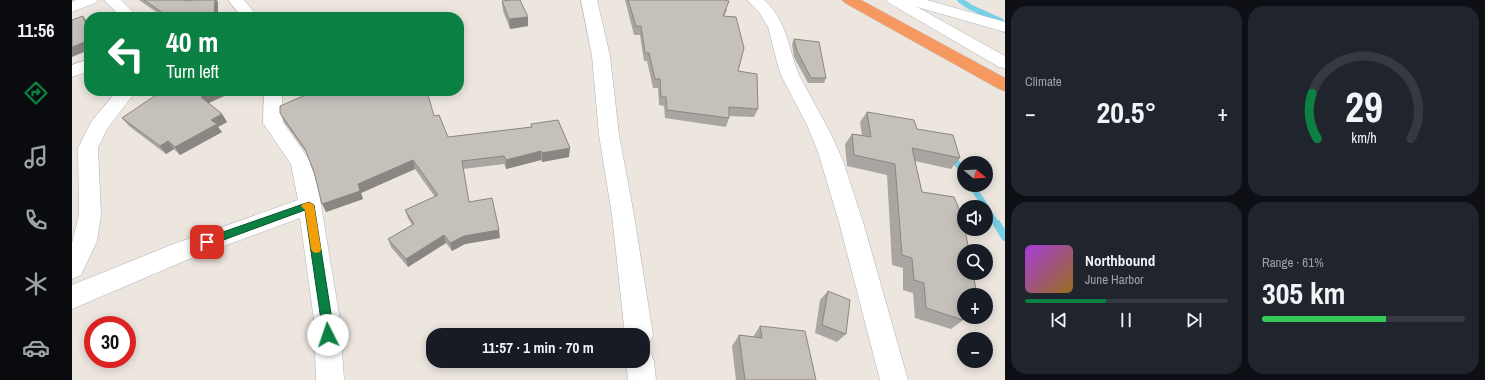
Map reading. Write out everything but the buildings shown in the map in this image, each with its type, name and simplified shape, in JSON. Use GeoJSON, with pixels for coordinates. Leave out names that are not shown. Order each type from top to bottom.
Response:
{"type":"FeatureCollection","features":[{"type":"Feature","properties":{"kind":"highway"},"geometry":{"type":"LineString","coordinates":[[850,0],[1005,85]]}},
{"type":"Feature","properties":{"kind":"street"},"geometry":{"type":"LineString","coordinates":[[72,7],[90,0]]}},
{"type":"Feature","properties":{"kind":"street"},"geometry":{"type":"LineString","coordinates":[[112,0],[125,12]]}},
{"type":"Feature","properties":{"kind":"street"},"geometry":{"type":"LineString","coordinates":[[236,0],[246,12]]}},
{"type":"Feature","properties":{"kind":"street"},"geometry":{"type":"LineString","coordinates":[[589,0],[600,56],[609,135],[623,215],[638,328]]}},
{"type":"Feature","properties":{"kind":"street"},"geometry":{"type":"LineString","coordinates":[[755,0],[771,14],[777,28],[790,76],[825,142],[864,268],[894,380]]}},
{"type":"Feature","properties":{"kind":"street"},"geometry":{"type":"LineString","coordinates":[[894,0],[1005,63]]}},
{"type":"Feature","properties":{"kind":"street"},"geometry":{"type":"LineString","coordinates":[[909,0],[1005,27]]}},
{"type":"Feature","properties":{"kind":"street"},"geometry":{"type":"LineString","coordinates":[[72,72],[84,66]]}},
{"type":"Feature","properties":{"kind":"street"},"geometry":{"type":"LineString","coordinates":[[72,268],[85,241],[90,215],[88,148],[98,127],[123,96]]}},
{"type":"Feature","properties":{"kind":"street"},"geometry":{"type":"LineString","coordinates":[[272,96],[273,123],[301,163],[327,320],[330,380]]}},
{"type":"Feature","properties":{"kind":"street"},"geometry":{"type":"LineString","coordinates":[[72,297],[180,252],[309,205]]}},
{"type":"Feature","properties":{"kind":"street"},"geometry":{"type":"LineString","coordinates":[[641,368],[642,380]]}},
{"type":"Feature","properties":{"kind":"waterway"},"geometry":{"type":"LineString","coordinates":[[960,0],[970,7],[1001,21],[997,24],[1005,30]]}},
{"type":"Feature","properties":{"kind":"waterway"},"geometry":{"type":"LineString","coordinates":[[951,154],[957,163]]}},
{"type":"Feature","properties":{"kind":"waterway"},"geometry":{"type":"LineString","coordinates":[[976,192],[981,200]]}},
{"type":"Feature","properties":{"kind":"waterway"},"geometry":{"type":"LineString","coordinates":[[993,219],[997,225]]}},
{"type":"Feature","properties":{"kind":"waterway"},"geometry":{"type":"LineString","coordinates":[[997,224],[1005,237]]}},
{"type":"Feature","properties":{"kind":"slow traffic"},"geometry":{"type":"LineString","coordinates":[[306,206],[309,205],[316,249]]}},
{"type":"Feature","properties":{"kind":"route"},"geometry":{"type":"LineString","coordinates":[[207,242],[309,205],[328,335]]}}]}
